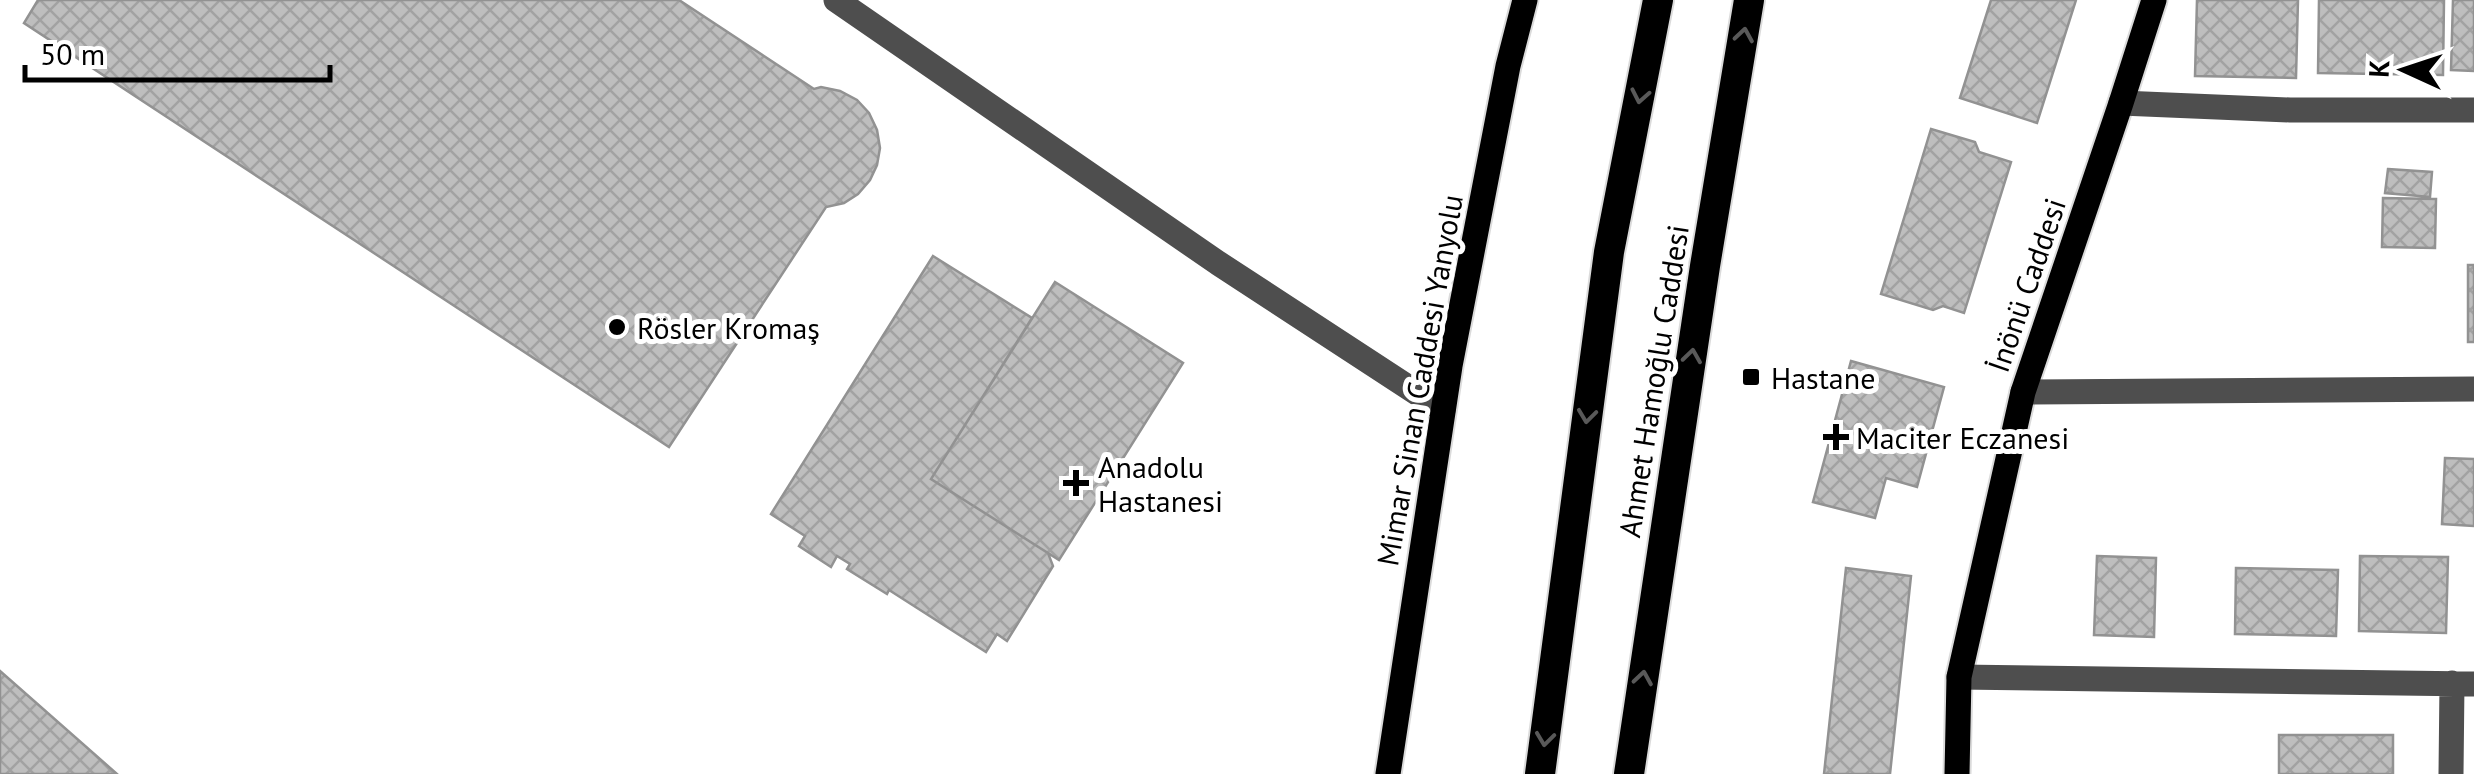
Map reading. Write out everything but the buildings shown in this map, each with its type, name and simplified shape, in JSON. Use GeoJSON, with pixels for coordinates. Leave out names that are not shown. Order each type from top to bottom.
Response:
{"type":"FeatureCollection","features":[{"type":"Feature","properties":{"kind":"highway","name":"Ahmet Hamoğlu Caddesi"},"geometry":{"type":"LineString","coordinates":[[1540,774],[1609,252],[1658,0]]}},
{"type":"Feature","properties":{"kind":"highway","name":"Ahmet Hamoğlu Caddesi"},"geometry":{"type":"LineString","coordinates":[[1629,774],[1705,266],[1750,0]]}},
{"type":"Feature","properties":{"kind":"main road","name":"Mimar Sinan Caddesi Yanyolu"},"geometry":{"type":"LineString","coordinates":[[1388,774],[1450,366],[1508,66],[1525,0]]}},
{"type":"Feature","properties":{"kind":"main road","name":"İnönü Caddesi"},"geometry":{"type":"LineString","coordinates":[[1957,774],[1959,677],[2024,392],[2154,0]]}},
{"type":"Feature","properties":{"kind":"street"},"geometry":{"type":"LineString","coordinates":[[836,0],[1218,263],[1443,410]]}},
{"type":"Feature","properties":{"kind":"street"},"geometry":{"type":"LineString","coordinates":[[2121,103],[2290,110],[2474,110]]}},
{"type":"Feature","properties":{"kind":"street"},"geometry":{"type":"LineString","coordinates":[[2024,392],[2474,390]]}},
{"type":"Feature","properties":{"kind":"street"},"geometry":{"type":"LineString","coordinates":[[1959,677],[2463,684],[2451,774]]}},
{"type":"Feature","properties":{"kind":"place","name":"Rösler Kromaş"},"geometry":{"type":"Point","coordinates":[617,327]}},
{"type":"Feature","properties":{"kind":"place","name":"Hastane"},"geometry":{"type":"Point","coordinates":[1751,377]}},
{"type":"Feature","properties":{"kind":"place","name":"Maciter Eczanesi"},"geometry":{"type":"Point","coordinates":[1836,437]}},
{"type":"Feature","properties":{"kind":"place","name":"Anadolu Hastanesi"},"geometry":{"type":"Point","coordinates":[1076,483]}}]}
